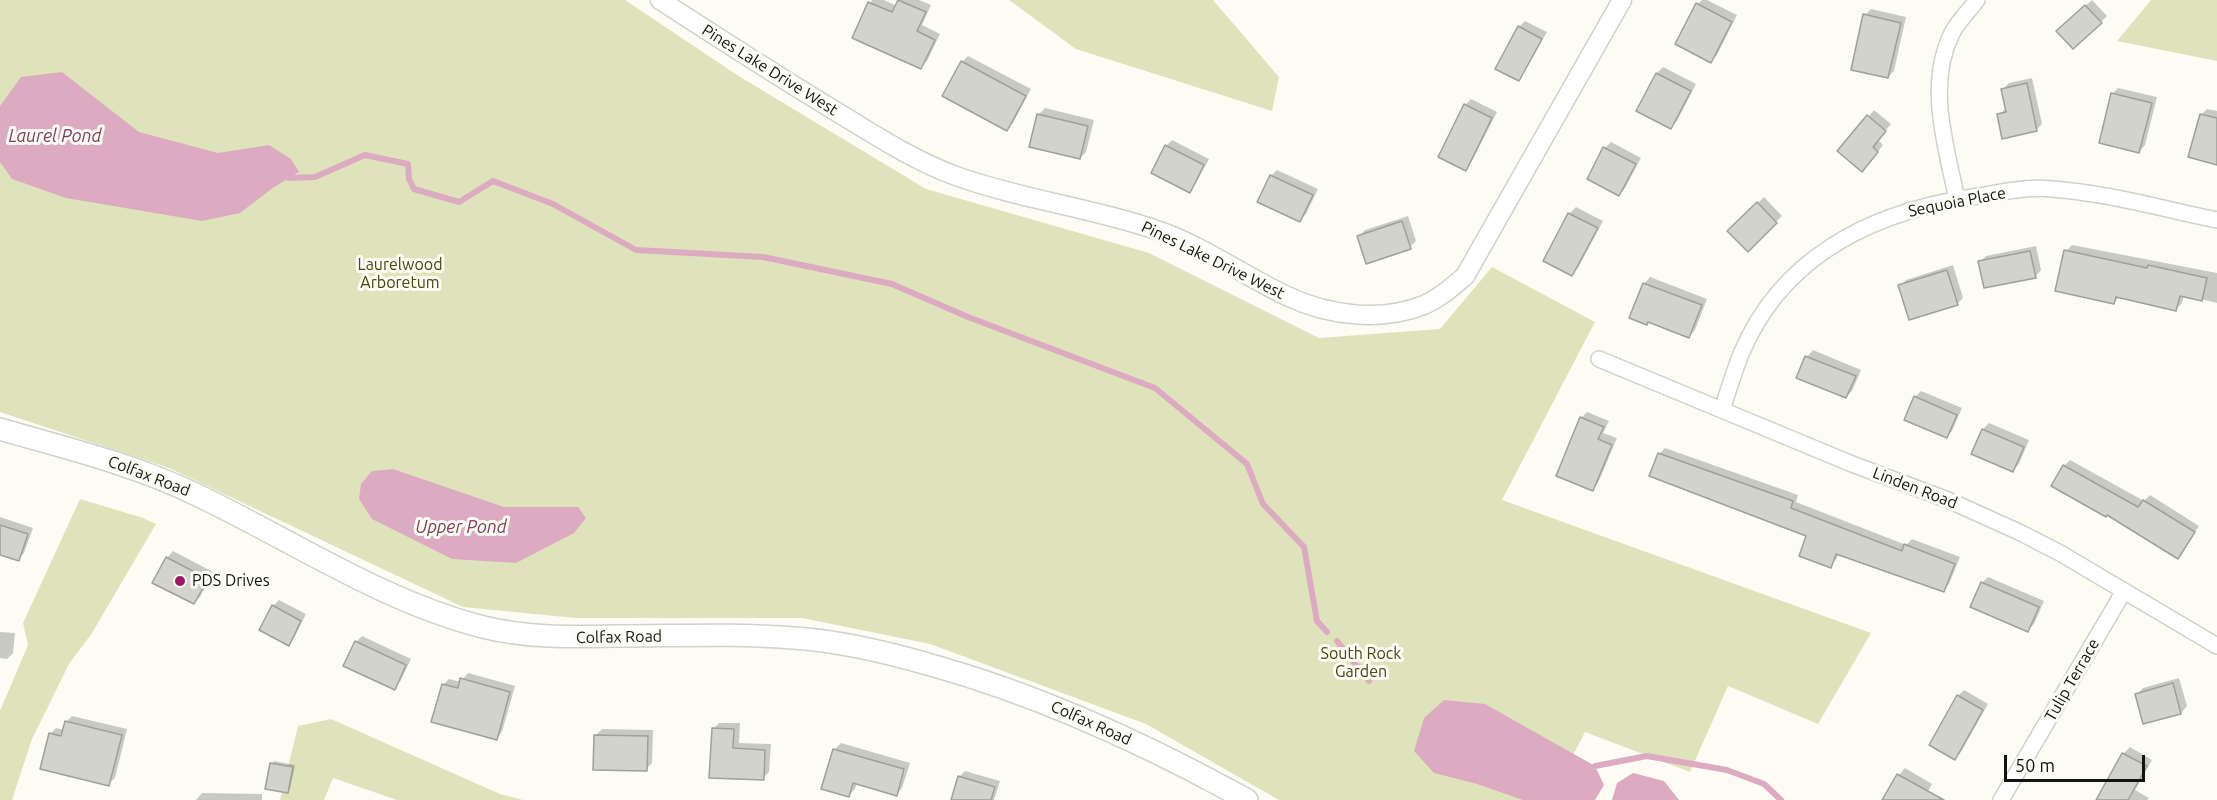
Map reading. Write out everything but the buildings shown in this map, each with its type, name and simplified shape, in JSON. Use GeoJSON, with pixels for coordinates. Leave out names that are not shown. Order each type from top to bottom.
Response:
{"type":"FeatureCollection","features":[{"type":"Feature","properties":{"kind":"main road","name":"Colfax Road"},"geometry":{"type":"LineString","coordinates":[[0,429],[137,470],[194,493],[395,596],[447,617],[487,628],[526,635],[566,638],[750,635],[809,639],[898,656],[969,676],[1040,700],[1110,729],[1247,800]]}},
{"type":"Feature","properties":{"kind":"street","name":"Pines Lake Drive West"},"geometry":{"type":"LineString","coordinates":[[660,0],[746,56],[922,161],[956,176],[1135,223],[1167,234],[1289,297],[1317,308],[1346,314],[1374,315],[1401,312],[1425,304],[1447,292],[1465,276],[1622,0]]}},
{"type":"Feature","properties":{"kind":"street"},"geometry":{"type":"LineString","coordinates":[[1957,200],[1939,104],[1939,78],[1944,53],[1953,31],[1977,0]]}},
{"type":"Feature","properties":{"kind":"street","name":"Sequoia Place"},"geometry":{"type":"LineString","coordinates":[[1722,410],[1747,343],[1762,316],[1798,271],[1826,249],[1857,231],[1922,207],[2021,189],[2049,188],[2217,220]]}},
{"type":"Feature","properties":{"kind":"street","name":"Linden Road"},"geometry":{"type":"LineString","coordinates":[[1599,358],[1852,464],[1958,504],[2019,532],[2217,646]]}},
{"type":"Feature","properties":{"kind":"street","name":"Tulip Terrace"},"geometry":{"type":"LineString","coordinates":[[2001,800],[2124,591]]}},
{"type":"Feature","properties":{"kind":"green space","name":"Laurelwood Arboretum"},"geometry":{"type":"Polygon","coordinates":[[[0,0],[625,0],[737,75],[926,189],[1149,253],[1319,338],[1440,329],[1492,267],[1595,322],[1502,500],[1871,633],[1818,724],[1728,686],[1690,772],[1585,732],[1550,800],[1279,800],[1146,724],[930,644],[802,618],[575,618],[463,607],[169,468],[0,412],[0,0]]]}},
{"type":"Feature","properties":{"kind":"green space"},"geometry":{"type":"Polygon","coordinates":[[[1009,0],[1213,0],[1279,77],[1272,111],[1076,49],[1009,0]]]}},
{"type":"Feature","properties":{"kind":"green space"},"geometry":{"type":"Polygon","coordinates":[[[2151,0],[2217,0],[2217,61],[2117,41],[2151,0]]]}},
{"type":"Feature","properties":{"kind":"green space"},"geometry":{"type":"Polygon","coordinates":[[[80,499],[156,524],[92,633],[69,664],[32,739],[12,800],[0,800],[0,711],[28,645],[23,623],[80,499]]]}},
{"type":"Feature","properties":{"kind":"green space"},"geometry":{"type":"Polygon","coordinates":[[[331,719],[500,794],[523,800],[397,800],[333,778],[324,800],[280,800],[298,726],[331,719]]]}},
{"type":"Feature","properties":{"kind":"water","name":"Laurel Pond"},"geometry":{"type":"Polygon","coordinates":[[[62,72],[139,132],[218,153],[269,145],[291,159],[299,172],[274,187],[240,213],[202,221],[66,198],[12,179],[0,162],[0,106],[21,77],[62,72]]]}},
{"type":"Feature","properties":{"kind":"water","name":"Upper Pond"},"geometry":{"type":"Polygon","coordinates":[[[393,469],[504,507],[578,507],[586,518],[574,533],[516,563],[452,559],[372,519],[359,499],[361,484],[372,471],[393,469]]]}},
{"type":"Feature","properties":{"kind":"water"},"geometry":{"type":"Polygon","coordinates":[[[1444,700],[1485,704],[1595,766],[1604,785],[1595,800],[1523,800],[1477,784],[1434,773],[1414,751],[1424,718],[1444,700]]]}},
{"type":"Feature","properties":{"kind":"water"},"geometry":{"type":"Polygon","coordinates":[[[1633,773],[1664,781],[1679,800],[1612,800],[1617,783],[1633,773]]]}},
{"type":"Feature","properties":{"kind":"waterway"},"geometry":{"type":"LineString","coordinates":[[289,178],[315,177],[365,155],[408,164],[409,179],[414,189],[459,202],[493,181],[553,204],[636,250],[763,257],[892,284],[968,317],[1155,388],[1247,464],[1263,504],[1304,547],[1317,621],[1327,632]]}},
{"type":"Feature","properties":{"kind":"waterway"},"geometry":{"type":"LineString","coordinates":[[1337,641],[1369,681]]}},
{"type":"Feature","properties":{"kind":"waterway"},"geometry":{"type":"LineString","coordinates":[[1595,766],[1647,756],[1727,770],[1764,784],[1781,800]]}},
{"type":"Feature","properties":{"kind":"place","name":"PDS Drives"},"geometry":{"type":"Point","coordinates":[180,581]}},
{"type":"Feature","properties":{"kind":"park label","name":"South Rock Garden"},"geometry":{"type":"Point","coordinates":[1361,663]}}]}
